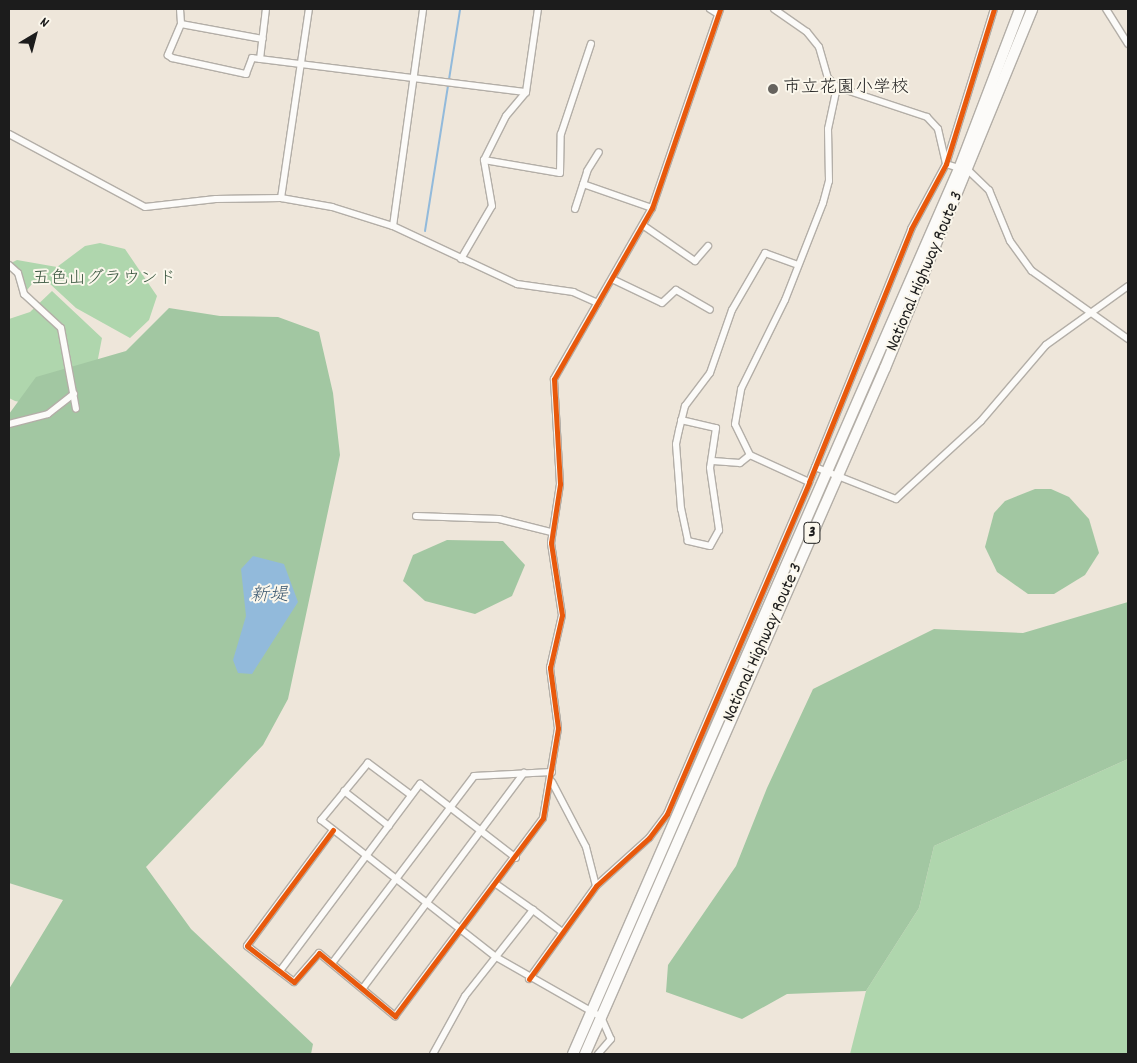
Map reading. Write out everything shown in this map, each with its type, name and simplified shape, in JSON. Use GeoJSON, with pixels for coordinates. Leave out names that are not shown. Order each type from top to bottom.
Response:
{"type":"FeatureCollection","features":[{"type":"Feature","properties":{"kind":"highway","name":"National Highway Route 3"},"geometry":{"type":"LineString","coordinates":[[964,170],[1020,9]]}},
{"type":"Feature","properties":{"kind":"highway","name":"National Highway Route 3"},"geometry":{"type":"LineString","coordinates":[[573,1054],[596,1015],[964,170],[1032,9]]}},
{"type":"Feature","properties":{"kind":"highway","name":"National Highway Route 3"},"geometry":{"type":"LineString","coordinates":[[585,1054],[596,1015]]}},
{"type":"Feature","properties":{"kind":"street"},"geometry":{"type":"LineString","coordinates":[[180,9],[181,24],[168,55],[172,58],[246,74],[252,58],[526,92]]}},
{"type":"Feature","properties":{"kind":"street"},"geometry":{"type":"LineString","coordinates":[[260,59],[266,9]]}},
{"type":"Feature","properties":{"kind":"street"},"geometry":{"type":"LineString","coordinates":[[281,198],[308,9]]}},
{"type":"Feature","properties":{"kind":"street"},"geometry":{"type":"LineString","coordinates":[[393,226],[423,9]]}},
{"type":"Feature","properties":{"kind":"street"},"geometry":{"type":"LineString","coordinates":[[462,259],[492,206],[484,160],[506,116],[526,92],[538,9]]}},
{"type":"Feature","properties":{"kind":"street"},"geometry":{"type":"LineString","coordinates":[[332,830],[247,946],[294,982],[319,953],[333,962],[395,1016],[516,858],[543,818],[552,782],[558,728],[550,668],[562,614],[552,563],[551,532],[560,484],[554,379],[644,226],[652,208],[719,12],[710,9]]}},
{"type":"Feature","properties":{"kind":"street"},"geometry":{"type":"LineString","coordinates":[[774,9],[807,32],[819,47],[828,78],[837,87],[927,118],[938,129],[946,164]]}},
{"type":"Feature","properties":{"kind":"street"},"geometry":{"type":"LineString","coordinates":[[529,980],[596,886],[649,838],[667,814],[809,482],[911,229],[946,164],[994,9]]}},
{"type":"Feature","properties":{"kind":"street"},"geometry":{"type":"LineString","coordinates":[[1106,9],[1128,44]]}},
{"type":"Feature","properties":{"kind":"street"},"geometry":{"type":"LineString","coordinates":[[181,24],[263,39]]}},
{"type":"Feature","properties":{"kind":"street"},"geometry":{"type":"LineString","coordinates":[[484,160],[560,173],[562,134],[591,44]]}},
{"type":"Feature","properties":{"kind":"street"},"geometry":{"type":"LineString","coordinates":[[809,482],[750,455],[735,424],[740,390],[785,300],[796,264],[829,181],[828,129],[837,87]]}},
{"type":"Feature","properties":{"kind":"street"},"geometry":{"type":"LineString","coordinates":[[9,134],[145,207],[216,199],[281,198],[332,207],[393,226],[517,284],[573,292],[598,303]]}},
{"type":"Feature","properties":{"kind":"street"},"geometry":{"type":"LineString","coordinates":[[575,210],[583,184],[599,152]]}},
{"type":"Feature","properties":{"kind":"street"},"geometry":{"type":"LineString","coordinates":[[946,164],[964,170],[989,190],[1010,240],[1032,271],[1094,313],[1128,339]]}},
{"type":"Feature","properties":{"kind":"street"},"geometry":{"type":"LineString","coordinates":[[583,184],[652,208]]}},
{"type":"Feature","properties":{"kind":"street"},"geometry":{"type":"LineString","coordinates":[[644,226],[695,261],[708,246]]}},
{"type":"Feature","properties":{"kind":"street"},"geometry":{"type":"LineString","coordinates":[[681,420],[716,428],[713,461],[720,530],[710,546],[688,541],[676,475],[681,420],[685,406],[710,373],[732,310],[765,253],[796,264]]}},
{"type":"Feature","properties":{"kind":"street"},"geometry":{"type":"LineString","coordinates":[[9,265],[18,273],[24,294],[61,328],[76,409]]}},
{"type":"Feature","properties":{"kind":"street"},"geometry":{"type":"LineString","coordinates":[[612,279],[662,303],[676,290],[710,310]]}},
{"type":"Feature","properties":{"kind":"street"},"geometry":{"type":"LineString","coordinates":[[815,467],[833,472],[896,499],[981,421],[1046,345],[1094,313],[1128,286]]}},
{"type":"Feature","properties":{"kind":"street"},"geometry":{"type":"LineString","coordinates":[[9,424],[48,414],[74,394]]}},
{"type":"Feature","properties":{"kind":"street"},"geometry":{"type":"LineString","coordinates":[[713,461],[740,462],[750,455]]}},
{"type":"Feature","properties":{"kind":"street"},"geometry":{"type":"LineString","coordinates":[[416,516],[499,519],[551,532]]}},
{"type":"Feature","properties":{"kind":"street"},"geometry":{"type":"LineString","coordinates":[[411,795],[368,763],[321,820],[496,957],[529,980],[596,1015],[611,1039],[598,1054]]}},
{"type":"Feature","properties":{"kind":"street"},"geometry":{"type":"LineString","coordinates":[[333,962],[396,878],[452,808],[474,776],[552,772]]}},
{"type":"Feature","properties":{"kind":"street"},"geometry":{"type":"LineString","coordinates":[[363,988],[483,832],[524,774]]}},
{"type":"Feature","properties":{"kind":"street"},"geometry":{"type":"LineString","coordinates":[[552,782],[586,847],[596,886]]}},
{"type":"Feature","properties":{"kind":"street"},"geometry":{"type":"LineString","coordinates":[[280,971],[364,855],[389,826],[420,784],[516,858]]}},
{"type":"Feature","properties":{"kind":"street"},"geometry":{"type":"LineString","coordinates":[[344,791],[389,826]]}},
{"type":"Feature","properties":{"kind":"street"},"geometry":{"type":"LineString","coordinates":[[496,884],[562,932]]}},
{"type":"Feature","properties":{"kind":"street"},"geometry":{"type":"LineString","coordinates":[[433,1054],[465,996],[533,910]]}},
{"type":"Feature","properties":{"kind":"green space","name":"五色山グラウンド"},"geometry":{"type":"Polygon","coordinates":[[[100,243],[125,249],[157,296],[149,320],[130,338],[76,308],[49,283],[35,280],[24,294],[18,273],[9,264],[17,260],[57,267],[85,246],[100,243]]]}},
{"type":"Feature","properties":{"kind":"green space"},"geometry":{"type":"Polygon","coordinates":[[[52,291],[102,338],[96,369],[29,404],[15,401],[9,398],[9,319],[30,312],[52,291]]]}},
{"type":"Feature","properties":{"kind":"green space"},"geometry":{"type":"Polygon","coordinates":[[[169,308],[220,316],[278,317],[319,332],[333,393],[340,455],[288,699],[263,745],[146,867],[191,929],[313,1044],[311,1054],[9,1054],[9,989],[63,900],[9,883],[9,414],[36,377],[126,351],[169,308]]]}},
{"type":"Feature","properties":{"kind":"green space"},"geometry":{"type":"Polygon","coordinates":[[[1035,489],[1051,489],[1069,497],[1089,519],[1099,553],[1085,575],[1054,594],[1028,594],[997,572],[985,547],[994,513],[1005,501],[1035,489]]]}},
{"type":"Feature","properties":{"kind":"green space"},"geometry":{"type":"Polygon","coordinates":[[[447,540],[503,541],[525,565],[512,596],[475,614],[425,601],[403,581],[413,555],[447,540]]]}},
{"type":"Feature","properties":{"kind":"green space"},"geometry":{"type":"Polygon","coordinates":[[[1128,602],[1128,759],[934,846],[919,908],[866,991],[787,994],[742,1019],[666,992],[668,965],[736,866],[767,788],[813,689],[934,629],[1023,633],[1128,602]]]}},
{"type":"Feature","properties":{"kind":"green space"},"geometry":{"type":"Polygon","coordinates":[[[1128,759],[1128,1054],[850,1054],[866,991],[919,908],[934,846],[1128,759]]]}},
{"type":"Feature","properties":{"kind":"water","name":"新堤"},"geometry":{"type":"Polygon","coordinates":[[[253,556],[284,564],[298,602],[252,674],[238,673],[233,660],[246,616],[241,569],[253,556]]]}},
{"type":"Feature","properties":{"kind":"waterway"},"geometry":{"type":"LineString","coordinates":[[425,231],[460,9]]}},
{"type":"Feature","properties":{"kind":"cycle path"},"geometry":{"type":"LineString","coordinates":[[333,830],[247,946],[294,982],[319,953],[395,1016],[543,818],[558,728],[550,668],[562,615],[551,543],[560,484],[554,379],[652,208],[720,9]]}},
{"type":"Feature","properties":{"kind":"cycle path"},"geometry":{"type":"LineString","coordinates":[[529,979],[596,886],[649,838],[667,814],[809,482],[911,229],[946,164],[994,9]]}},
{"type":"Feature","properties":{"kind":"place","name":"市立花園小学校"},"geometry":{"type":"Point","coordinates":[773,89]}}]}
